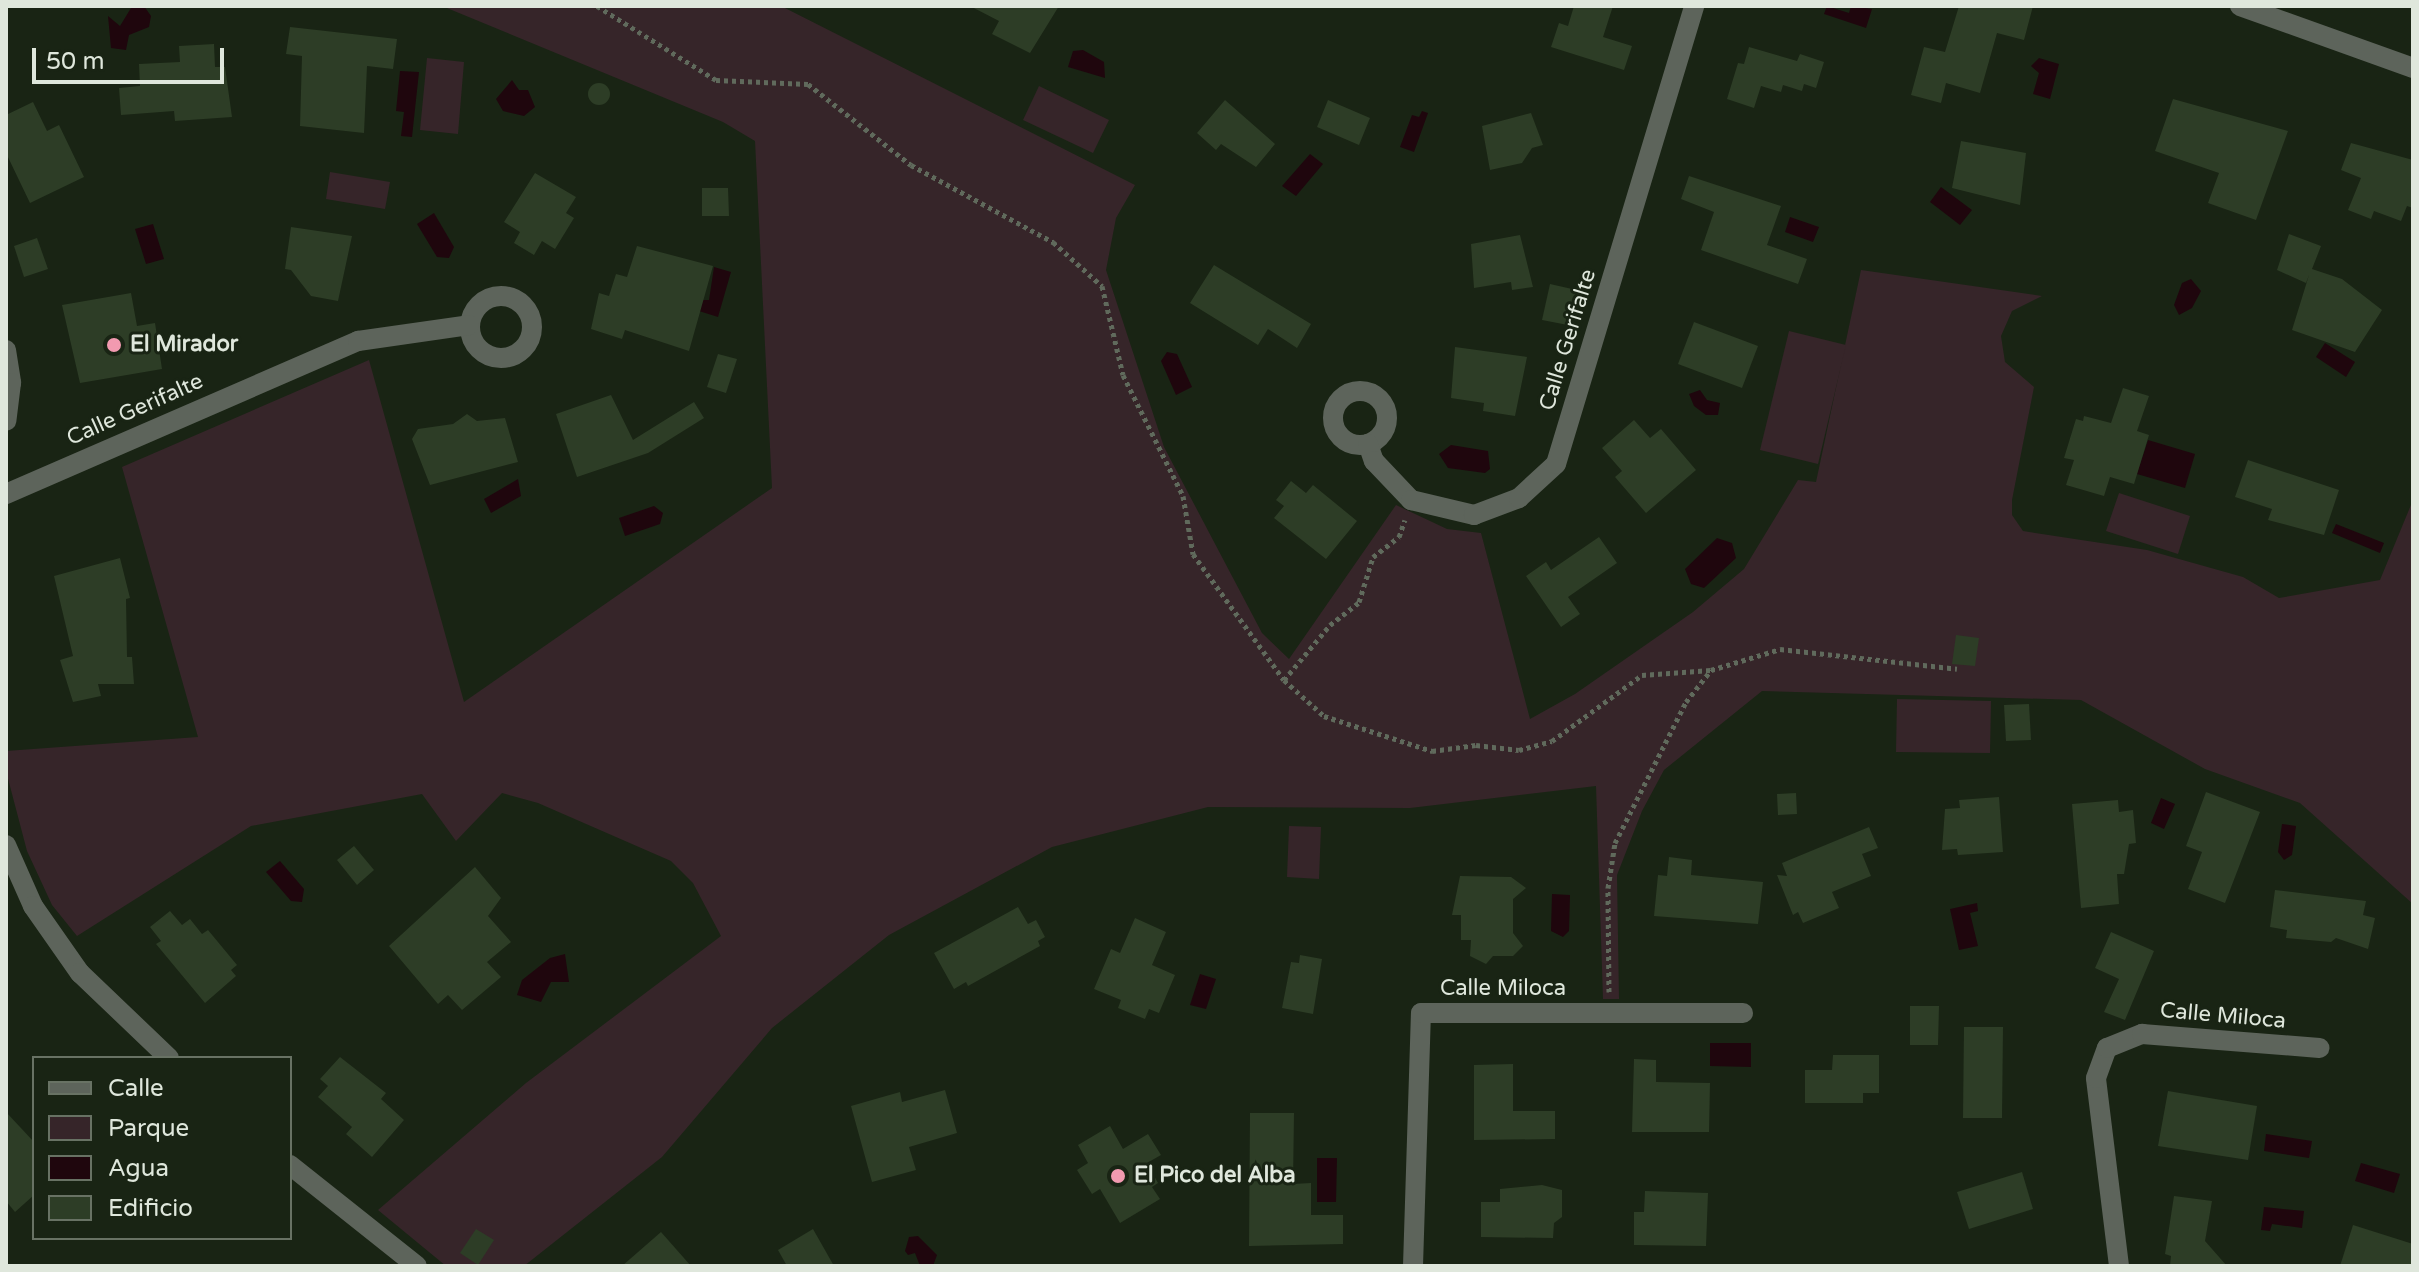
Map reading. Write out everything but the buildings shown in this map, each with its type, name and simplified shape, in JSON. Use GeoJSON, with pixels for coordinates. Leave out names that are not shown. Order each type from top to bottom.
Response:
{"type":"FeatureCollection","features":[{"type":"Feature","properties":{"kind":"street","name":"Calle Gerifalte"},"geometry":{"type":"LineString","coordinates":[[1411,500],[1474,515],[1519,498],[1556,464],[1694,6]]}},
{"type":"Feature","properties":{"kind":"street"},"geometry":{"type":"LineString","coordinates":[[2240,6],[2413,68]]}},
{"type":"Feature","properties":{"kind":"street","name":"Calle Gerifalte"},"geometry":{"type":"LineString","coordinates":[[6,494],[358,341],[469,325]]}},
{"type":"Feature","properties":{"kind":"street"},"geometry":{"type":"LineString","coordinates":[[6,350],[11,383],[6,421]]}},
{"type":"Feature","properties":{"kind":"street"},"geometry":{"type":"LineString","coordinates":[[1368,444],[1374,461],[1411,500]]}},
{"type":"Feature","properties":{"kind":"street"},"geometry":{"type":"LineString","coordinates":[[6,845],[33,906],[80,973],[167,1056]]}},
{"type":"Feature","properties":{"kind":"street","name":"Calle Miloca"},"geometry":{"type":"LineString","coordinates":[[1413,1266],[1421,1013],[1743,1013]]}},
{"type":"Feature","properties":{"kind":"street","name":"Calle Miloca"},"geometry":{"type":"LineString","coordinates":[[2119,1266],[2096,1078],[2107,1048],[2142,1034],[2319,1048]]}},
{"type":"Feature","properties":{"kind":"street"},"geometry":{"type":"LineString","coordinates":[[292,1167],[417,1266]]}},
{"type":"Feature","properties":{"kind":"path"},"geometry":{"type":"LineString","coordinates":[[597,6],[716,80],[808,84],[911,165],[1053,242],[1102,286],[1123,375],[1183,496],[1193,554],[1284,680],[1324,716],[1432,751],[1476,745],[1519,750],[1552,741],[1642,675],[1711,670],[1780,649],[1957,669]]}},
{"type":"Feature","properties":{"kind":"path"},"geometry":{"type":"LineString","coordinates":[[1284,680],[1330,625],[1359,602],[1373,557],[1399,537],[1411,500]]}},
{"type":"Feature","properties":{"kind":"path"},"geometry":{"type":"LineString","coordinates":[[1609,1013],[1612,854],[1686,702],[1711,670]]}},
{"type":"Feature","properties":{"kind":"green space"},"geometry":{"type":"Polygon","coordinates":[[[442,6],[781,6],[1135,185],[1116,218],[1106,270],[1164,447],[1262,633],[1289,659],[1396,505],[1447,529],[1481,533],[1530,719],[1575,694],[1693,612],[1744,569],[1798,480],[1816,482],[1861,270],[2042,296],[2012,311],[2001,336],[2005,362],[2034,387],[2012,500],[2012,515],[2023,531],[2147,550],[2243,577],[2279,598],[2380,580],[2413,500],[2413,904],[2300,803],[2205,769],[2081,700],[1762,691],[1664,770],[1642,811],[1617,875],[1619,999],[1603,999],[1596,786],[1410,808],[1208,807],[1052,847],[889,935],[772,1028],[662,1157],[524,1266],[446,1266],[378,1210],[526,1083],[721,936],[693,883],[671,861],[538,803],[502,793],[456,841],[422,794],[251,826],[77,936],[52,905],[27,851],[6,771],[6,751],[198,737],[122,467],[369,360],[464,702],[772,488],[755,141],[723,122],[442,6]]]}},
{"type":"Feature","properties":{"kind":"green space"},"geometry":{"type":"Polygon","coordinates":[[[427,58],[464,62],[458,134],[420,130],[427,58]]]}},
{"type":"Feature","properties":{"kind":"green space"},"geometry":{"type":"Polygon","coordinates":[[[1039,86],[1109,120],[1093,153],[1023,120],[1039,86]]]}},
{"type":"Feature","properties":{"kind":"green space"},"geometry":{"type":"Polygon","coordinates":[[[330,172],[390,182],[385,209],[326,199],[330,172]]]}},
{"type":"Feature","properties":{"kind":"green space"},"geometry":{"type":"Polygon","coordinates":[[[1789,331],[1846,345],[1818,464],[1760,450],[1789,331]]]}},
{"type":"Feature","properties":{"kind":"green space"},"geometry":{"type":"Polygon","coordinates":[[[2119,493],[2190,516],[2178,554],[2106,531],[2119,493]]]}},
{"type":"Feature","properties":{"kind":"green space"},"geometry":{"type":"Polygon","coordinates":[[[1897,699],[1991,701],[1990,753],[1896,752],[1897,699]]]}},
{"type":"Feature","properties":{"kind":"green space"},"geometry":{"type":"Polygon","coordinates":[[[1289,826],[1321,827],[1319,879],[1287,877],[1289,826]]]}},
{"type":"Feature","properties":{"kind":"water"},"geometry":{"type":"Polygon","coordinates":[[[144,6],[151,16],[149,27],[129,35],[126,50],[111,48],[108,16],[120,26],[131,8],[144,6]]]}},
{"type":"Feature","properties":{"kind":"water"},"geometry":{"type":"Polygon","coordinates":[[[1827,6],[1849,13],[1851,6],[1872,9],[1866,28],[1824,14],[1827,6]]]}},
{"type":"Feature","properties":{"kind":"water"},"geometry":{"type":"Polygon","coordinates":[[[1083,50],[1104,62],[1105,78],[1068,67],[1073,51],[1083,50]]]}},
{"type":"Feature","properties":{"kind":"water"},"geometry":{"type":"Polygon","coordinates":[[[2039,58],[2059,64],[2050,99],[2033,94],[2039,73],[2031,66],[2039,58]]]}},
{"type":"Feature","properties":{"kind":"water"},"geometry":{"type":"Polygon","coordinates":[[[400,71],[419,72],[412,137],[401,136],[404,112],[396,111],[400,71]]]}},
{"type":"Feature","properties":{"kind":"water"},"geometry":{"type":"Polygon","coordinates":[[[512,80],[519,90],[528,90],[535,107],[524,116],[503,111],[496,99],[512,80]]]}},
{"type":"Feature","properties":{"kind":"water"},"geometry":{"type":"Polygon","coordinates":[[[1422,111],[1428,113],[1414,152],[1400,147],[1412,115],[1419,117],[1422,111]]]}},
{"type":"Feature","properties":{"kind":"water"},"geometry":{"type":"Polygon","coordinates":[[[1310,154],[1323,164],[1296,196],[1282,186],[1310,154]]]}},
{"type":"Feature","properties":{"kind":"water"},"geometry":{"type":"Polygon","coordinates":[[[1941,187],[1972,210],[1960,225],[1930,202],[1941,187]]]}},
{"type":"Feature","properties":{"kind":"water"},"geometry":{"type":"Polygon","coordinates":[[[434,213],[454,247],[449,258],[437,257],[417,224],[434,213]]]}},
{"type":"Feature","properties":{"kind":"water"},"geometry":{"type":"Polygon","coordinates":[[[1790,217],[1819,227],[1813,242],[1785,232],[1790,217]]]}},
{"type":"Feature","properties":{"kind":"water"},"geometry":{"type":"Polygon","coordinates":[[[153,224],[164,259],[146,264],[135,229],[153,224]]]}},
{"type":"Feature","properties":{"kind":"water"},"geometry":{"type":"Polygon","coordinates":[[[714,267],[731,272],[718,317],[699,311],[702,300],[709,300],[714,267]]]}},
{"type":"Feature","properties":{"kind":"water"},"geometry":{"type":"Polygon","coordinates":[[[2191,279],[2201,291],[2192,308],[2179,315],[2174,305],[2182,283],[2191,279]]]}},
{"type":"Feature","properties":{"kind":"water"},"geometry":{"type":"Polygon","coordinates":[[[2325,343],[2355,362],[2346,377],[2316,357],[2325,343]]]}},
{"type":"Feature","properties":{"kind":"water"},"geometry":{"type":"Polygon","coordinates":[[[1167,352],[1177,354],[1192,387],[1176,395],[1161,361],[1167,352]]]}},
{"type":"Feature","properties":{"kind":"water"},"geometry":{"type":"Polygon","coordinates":[[[1700,390],[1707,400],[1720,403],[1718,415],[1706,415],[1694,406],[1689,394],[1700,390]]]}},
{"type":"Feature","properties":{"kind":"water"},"geometry":{"type":"Polygon","coordinates":[[[2148,440],[2195,454],[2185,488],[2137,474],[2148,440]]]}},
{"type":"Feature","properties":{"kind":"water"},"geometry":{"type":"Polygon","coordinates":[[[1451,445],[1488,451],[1490,469],[1485,473],[1448,468],[1439,454],[1451,445]]]}},
{"type":"Feature","properties":{"kind":"water"},"geometry":{"type":"Polygon","coordinates":[[[518,479],[521,496],[491,513],[484,499],[518,479]]]}},
{"type":"Feature","properties":{"kind":"water"},"geometry":{"type":"Polygon","coordinates":[[[654,506],[663,513],[660,524],[625,536],[619,518],[654,506]]]}},
{"type":"Feature","properties":{"kind":"water"},"geometry":{"type":"Polygon","coordinates":[[[2336,524],[2384,543],[2380,553],[2332,533],[2336,524]]]}},
{"type":"Feature","properties":{"kind":"water"},"geometry":{"type":"Polygon","coordinates":[[[1717,538],[1732,543],[1736,558],[1704,588],[1691,584],[1685,569],[1717,538]]]}},
{"type":"Feature","properties":{"kind":"water"},"geometry":{"type":"Polygon","coordinates":[[[2161,798],[2175,804],[2164,829],[2151,823],[2161,798]]]}},
{"type":"Feature","properties":{"kind":"water"},"geometry":{"type":"Polygon","coordinates":[[[2282,824],[2296,826],[2292,855],[2284,860],[2278,852],[2282,824]]]}},
{"type":"Feature","properties":{"kind":"water"},"geometry":{"type":"Polygon","coordinates":[[[280,861],[304,889],[302,902],[291,901],[266,872],[280,861]]]}},
{"type":"Feature","properties":{"kind":"water"},"geometry":{"type":"Polygon","coordinates":[[[1552,894],[1570,895],[1569,931],[1563,937],[1551,931],[1552,894]]]}},
{"type":"Feature","properties":{"kind":"water"},"geometry":{"type":"Polygon","coordinates":[[[1977,903],[1978,911],[1970,913],[1978,946],[1959,950],[1950,909],[1977,903]]]}},
{"type":"Feature","properties":{"kind":"water"},"geometry":{"type":"Polygon","coordinates":[[[565,954],[569,982],[551,982],[541,1002],[517,995],[522,980],[550,958],[565,954]]]}},
{"type":"Feature","properties":{"kind":"water"},"geometry":{"type":"Polygon","coordinates":[[[1200,974],[1216,979],[1206,1009],[1190,1005],[1200,974]]]}},
{"type":"Feature","properties":{"kind":"water"},"geometry":{"type":"Polygon","coordinates":[[[1710,1043],[1751,1043],[1751,1067],[1710,1066],[1710,1043]]]}},
{"type":"Feature","properties":{"kind":"water"},"geometry":{"type":"Polygon","coordinates":[[[2266,1134],[2312,1141],[2309,1158],[2264,1151],[2266,1134]]]}},
{"type":"Feature","properties":{"kind":"water"},"geometry":{"type":"Polygon","coordinates":[[[1317,1158],[1337,1158],[1336,1202],[1317,1202],[1317,1158]]]}},
{"type":"Feature","properties":{"kind":"water"},"geometry":{"type":"Polygon","coordinates":[[[2361,1163],[2400,1174],[2394,1193],[2355,1181],[2361,1163]]]}},
{"type":"Feature","properties":{"kind":"water"},"geometry":{"type":"Polygon","coordinates":[[[2264,1207],[2304,1211],[2302,1228],[2272,1224],[2270,1231],[2261,1230],[2264,1207]]]}},
{"type":"Feature","properties":{"kind":"water"},"geometry":{"type":"Polygon","coordinates":[[[918,1236],[937,1255],[933,1266],[920,1266],[915,1253],[908,1255],[905,1251],[909,1237],[918,1236]]]}},
{"type":"Feature","properties":{"kind":"place","name":"El Mirador"},"geometry":{"type":"Point","coordinates":[114,345]}},
{"type":"Feature","properties":{"kind":"place","name":"El Pico del Alba"},"geometry":{"type":"Point","coordinates":[1118,1176]}}]}
